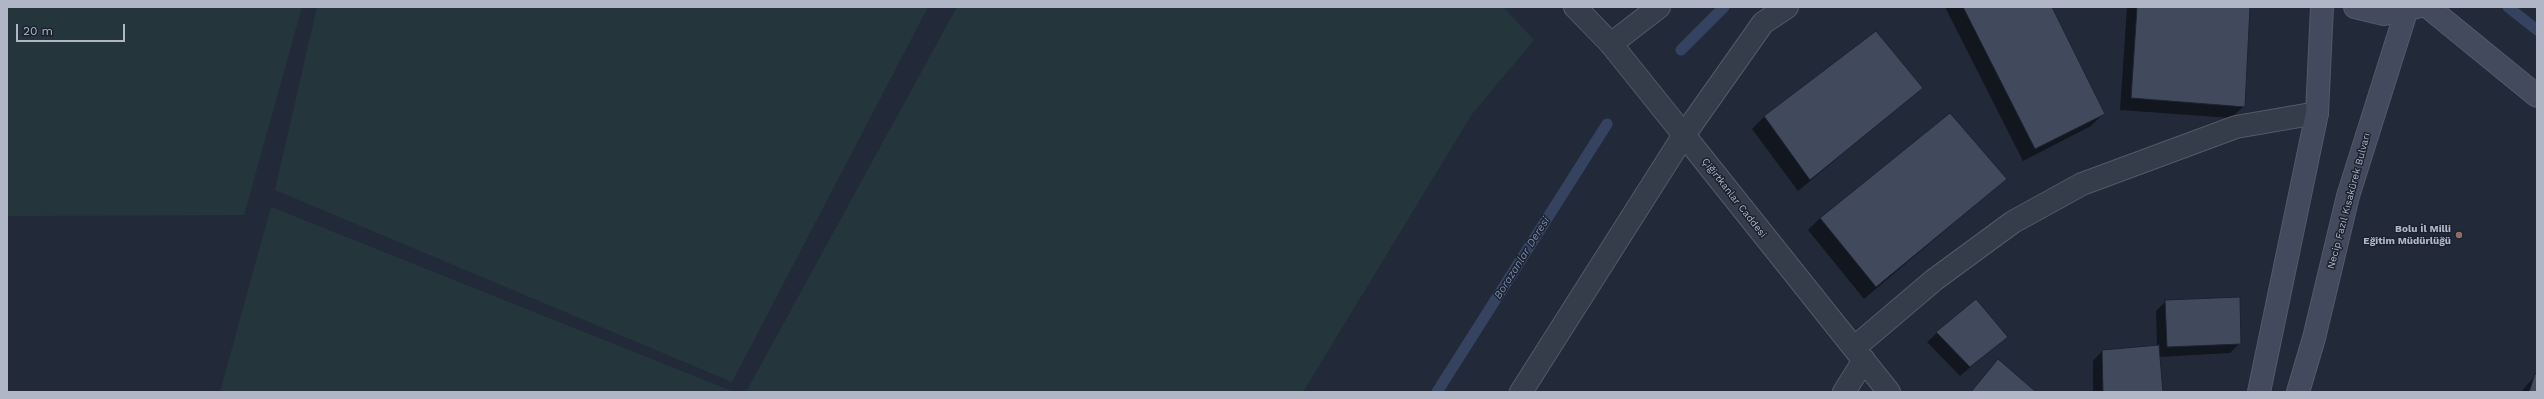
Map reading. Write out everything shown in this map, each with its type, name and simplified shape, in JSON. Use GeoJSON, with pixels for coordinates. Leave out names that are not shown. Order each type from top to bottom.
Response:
{"type":"FeatureCollection","features":[{"type":"Feature","properties":{"kind":"main road"},"geometry":{"type":"LineString","coordinates":[[2259,392],[2317,113],[2322,7]]}},
{"type":"Feature","properties":{"kind":"main road"},"geometry":{"type":"LineString","coordinates":[[2355,7],[2384,14],[2412,9]]}},
{"type":"Feature","properties":{"kind":"main road"},"geometry":{"type":"LineString","coordinates":[[2428,7],[2537,96]]}},
{"type":"Feature","properties":{"kind":"main road","name":"Necip Fazıl Kısakürek Bulvarı"},"geometry":{"type":"LineString","coordinates":[[2298,392],[2314,338],[2348,196],[2412,9]]}},
{"type":"Feature","properties":{"kind":"street","name":"Çiğirtkanlar Caddesi"},"geometry":{"type":"LineString","coordinates":[[1576,7],[1611,44],[1889,392]]}},
{"type":"Feature","properties":{"kind":"street"},"geometry":{"type":"LineString","coordinates":[[1611,44],[1659,7]]}},
{"type":"Feature","properties":{"kind":"street"},"geometry":{"type":"LineString","coordinates":[[1522,392],[1684,135],[1763,24],[1787,7]]}},
{"type":"Feature","properties":{"kind":"street"},"geometry":{"type":"LineString","coordinates":[[1844,392],[1859,354],[1934,280],[2013,222],[2082,184],[2236,127],[2317,113]]}},
{"type":"Feature","properties":{"kind":"shaded area"},"geometry":{"type":"Polygon","coordinates":[[[7,7],[302,7],[244,215],[7,216],[7,7]]]}},
{"type":"Feature","properties":{"kind":"shaded area"},"geometry":{"type":"Polygon","coordinates":[[[317,7],[928,7],[732,382],[275,190],[317,7]]]}},
{"type":"Feature","properties":{"kind":"shaded area"},"geometry":{"type":"Polygon","coordinates":[[[957,7],[1503,7],[1534,40],[1472,114],[1303,392],[746,392],[957,7]]]}},
{"type":"Feature","properties":{"kind":"shaded area"},"geometry":{"type":"Polygon","coordinates":[[[271,207],[734,392],[220,392],[271,207]]]}},
{"type":"Feature","properties":{"kind":"building"},"geometry":{"type":"Polygon","coordinates":[[[1963,7],[2052,7],[2105,114],[2035,149],[1963,7]]]}},
{"type":"Feature","properties":{"kind":"building"},"geometry":{"type":"Polygon","coordinates":[[[2137,7],[2250,7],[2245,107],[2131,98],[2137,7]]]}},
{"type":"Feature","properties":{"kind":"building"},"geometry":{"type":"Polygon","coordinates":[[[1876,31],[1923,88],[1810,180],[1764,116],[1876,31]]]}},
{"type":"Feature","properties":{"kind":"building"},"geometry":{"type":"Polygon","coordinates":[[[1950,113],[2007,179],[1876,287],[1820,218],[1950,113]]]}},
{"type":"Feature","properties":{"kind":"building"},"geometry":{"type":"Polygon","coordinates":[[[2240,297],[2241,344],[2167,347],[2165,300],[2240,297]]]}},
{"type":"Feature","properties":{"kind":"building"},"geometry":{"type":"Polygon","coordinates":[[[1976,299],[2008,337],[1970,367],[1936,332],[1976,299]]]}},
{"type":"Feature","properties":{"kind":"building"},"geometry":{"type":"Polygon","coordinates":[[[2159,345],[2163,392],[2103,392],[2102,350],[2159,345]]]}},
{"type":"Feature","properties":{"kind":"building"},"geometry":{"type":"Polygon","coordinates":[[[1998,359],[2035,391],[2035,392],[1971,392],[1998,359]]]}},
{"type":"Feature","properties":{"kind":"building"},"geometry":{"type":"Polygon","coordinates":[[[2535,374],[2537,375],[2537,392],[2529,392],[2535,374]]]}},
{"type":"Feature","properties":{"kind":"waterway","name":"Borazanlar Deresi"},"geometry":{"type":"LineString","coordinates":[[1681,50],[1724,7]]}},
{"type":"Feature","properties":{"kind":"waterway","name":"Borazanlar Deresi"},"geometry":{"type":"LineString","coordinates":[[2508,7],[2537,30]]}},
{"type":"Feature","properties":{"kind":"waterway","name":"Borazanlar Deresi"},"geometry":{"type":"LineString","coordinates":[[1437,392],[1607,124]]}},
{"type":"Feature","properties":{"kind":"place","name":"Bolu İl Milli Eğitim Müdürlüğü"},"geometry":{"type":"Point","coordinates":[2459,235]}}]}
